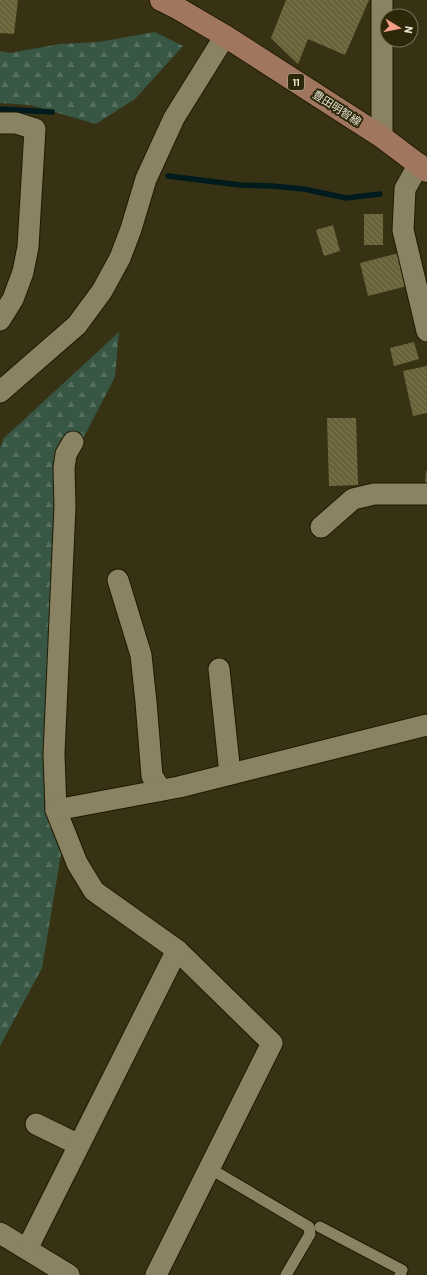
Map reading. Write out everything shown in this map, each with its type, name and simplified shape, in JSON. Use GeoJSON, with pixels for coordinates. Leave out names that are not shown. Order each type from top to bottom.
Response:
{"type":"FeatureCollection","features":[{"type":"Feature","properties":{"kind":"main road","name":"豊田明智線"},"geometry":{"type":"LineString","coordinates":[[161,0],[225,36],[382,137],[423,168]]}},
{"type":"Feature","properties":{"kind":"street"},"geometry":{"type":"LineString","coordinates":[[382,0],[382,137]]}},
{"type":"Feature","properties":{"kind":"street"},"geometry":{"type":"LineString","coordinates":[[0,392],[77,325],[102,291],[120,258],[131,229],[146,179],[174,118],[225,36]]}},
{"type":"Feature","properties":{"kind":"street"},"geometry":{"type":"LineString","coordinates":[[0,122],[16,123],[35,129],[28,247],[23,272],[13,299],[0,320]]}},
{"type":"Feature","properties":{"kind":"street"},"geometry":{"type":"LineString","coordinates":[[423,168],[405,189],[403,230],[427,331]]}},
{"type":"Feature","properties":{"kind":"street"},"geometry":{"type":"LineString","coordinates":[[73,442],[66,454],[64,468],[65,506],[54,754],[56,810],[77,863],[94,891],[177,950],[272,1043],[156,1275]]}},
{"type":"Feature","properties":{"kind":"street"},"geometry":{"type":"LineString","coordinates":[[321,527],[353,499],[374,494],[427,494]]}},
{"type":"Feature","properties":{"kind":"street"},"geometry":{"type":"LineString","coordinates":[[118,580],[141,655],[152,776],[161,790]]}},
{"type":"Feature","properties":{"kind":"street"},"geometry":{"type":"LineString","coordinates":[[219,669],[230,774]]}},
{"type":"Feature","properties":{"kind":"street"},"geometry":{"type":"LineString","coordinates":[[56,810],[161,790],[427,725]]}},
{"type":"Feature","properties":{"kind":"street"},"geometry":{"type":"LineString","coordinates":[[27,1249],[177,950]]}},
{"type":"Feature","properties":{"kind":"street"},"geometry":{"type":"LineString","coordinates":[[36,1124],[79,1145]]}},
{"type":"Feature","properties":{"kind":"street"},"geometry":{"type":"LineString","coordinates":[[0,1233],[69,1275]]}},
{"type":"Feature","properties":{"kind":"lane"},"geometry":{"type":"LineString","coordinates":[[209,1168],[309,1228],[310,1234],[286,1275]]}},
{"type":"Feature","properties":{"kind":"lane"},"geometry":{"type":"LineString","coordinates":[[320,1227],[402,1270],[400,1275]]}},
{"type":"Feature","properties":{"kind":"green space"},"geometry":{"type":"Polygon","coordinates":[[[155,32],[183,46],[135,99],[96,124],[30,105],[0,103],[0,51],[10,53],[60,44],[99,42],[155,32]]]}},
{"type":"Feature","properties":{"kind":"green space"},"geometry":{"type":"Polygon","coordinates":[[[119,332],[115,377],[62,479],[50,731],[61,854],[42,968],[0,1046],[0,448],[3,439],[119,332]]]}},
{"type":"Feature","properties":{"kind":"building"},"geometry":{"type":"Polygon","coordinates":[[[0,0],[18,0],[14,34],[0,33],[0,0]]]}},
{"type":"Feature","properties":{"kind":"building"},"geometry":{"type":"Polygon","coordinates":[[[286,0],[369,0],[345,55],[308,39],[298,64],[271,38],[286,0]]]}},
{"type":"Feature","properties":{"kind":"building"},"geometry":{"type":"Polygon","coordinates":[[[364,214],[383,214],[383,245],[364,245],[364,214]]]}},
{"type":"Feature","properties":{"kind":"building"},"geometry":{"type":"Polygon","coordinates":[[[333,225],[340,251],[324,256],[316,230],[333,225]]]}},
{"type":"Feature","properties":{"kind":"building"},"geometry":{"type":"Polygon","coordinates":[[[403,252],[411,285],[368,296],[360,263],[403,252]]]}},
{"type":"Feature","properties":{"kind":"building"},"geometry":{"type":"Polygon","coordinates":[[[414,342],[419,359],[394,366],[390,348],[414,342]]]}},
{"type":"Feature","properties":{"kind":"building"},"geometry":{"type":"Polygon","coordinates":[[[427,366],[427,413],[413,416],[403,371],[427,366]]]}},
{"type":"Feature","properties":{"kind":"building"},"geometry":{"type":"Polygon","coordinates":[[[327,418],[356,418],[358,485],[329,486],[327,418]]]}},
{"type":"Feature","properties":{"kind":"building"},"geometry":{"type":"Polygon","coordinates":[[[426,471],[427,484],[425,484],[426,471]]]}},
{"type":"Feature","properties":{"kind":"waterway"},"geometry":{"type":"LineString","coordinates":[[0,109],[52,112]]}},
{"type":"Feature","properties":{"kind":"waterway"},"geometry":{"type":"LineString","coordinates":[[168,176],[240,185],[304,189],[346,198],[380,194]]}}]}
